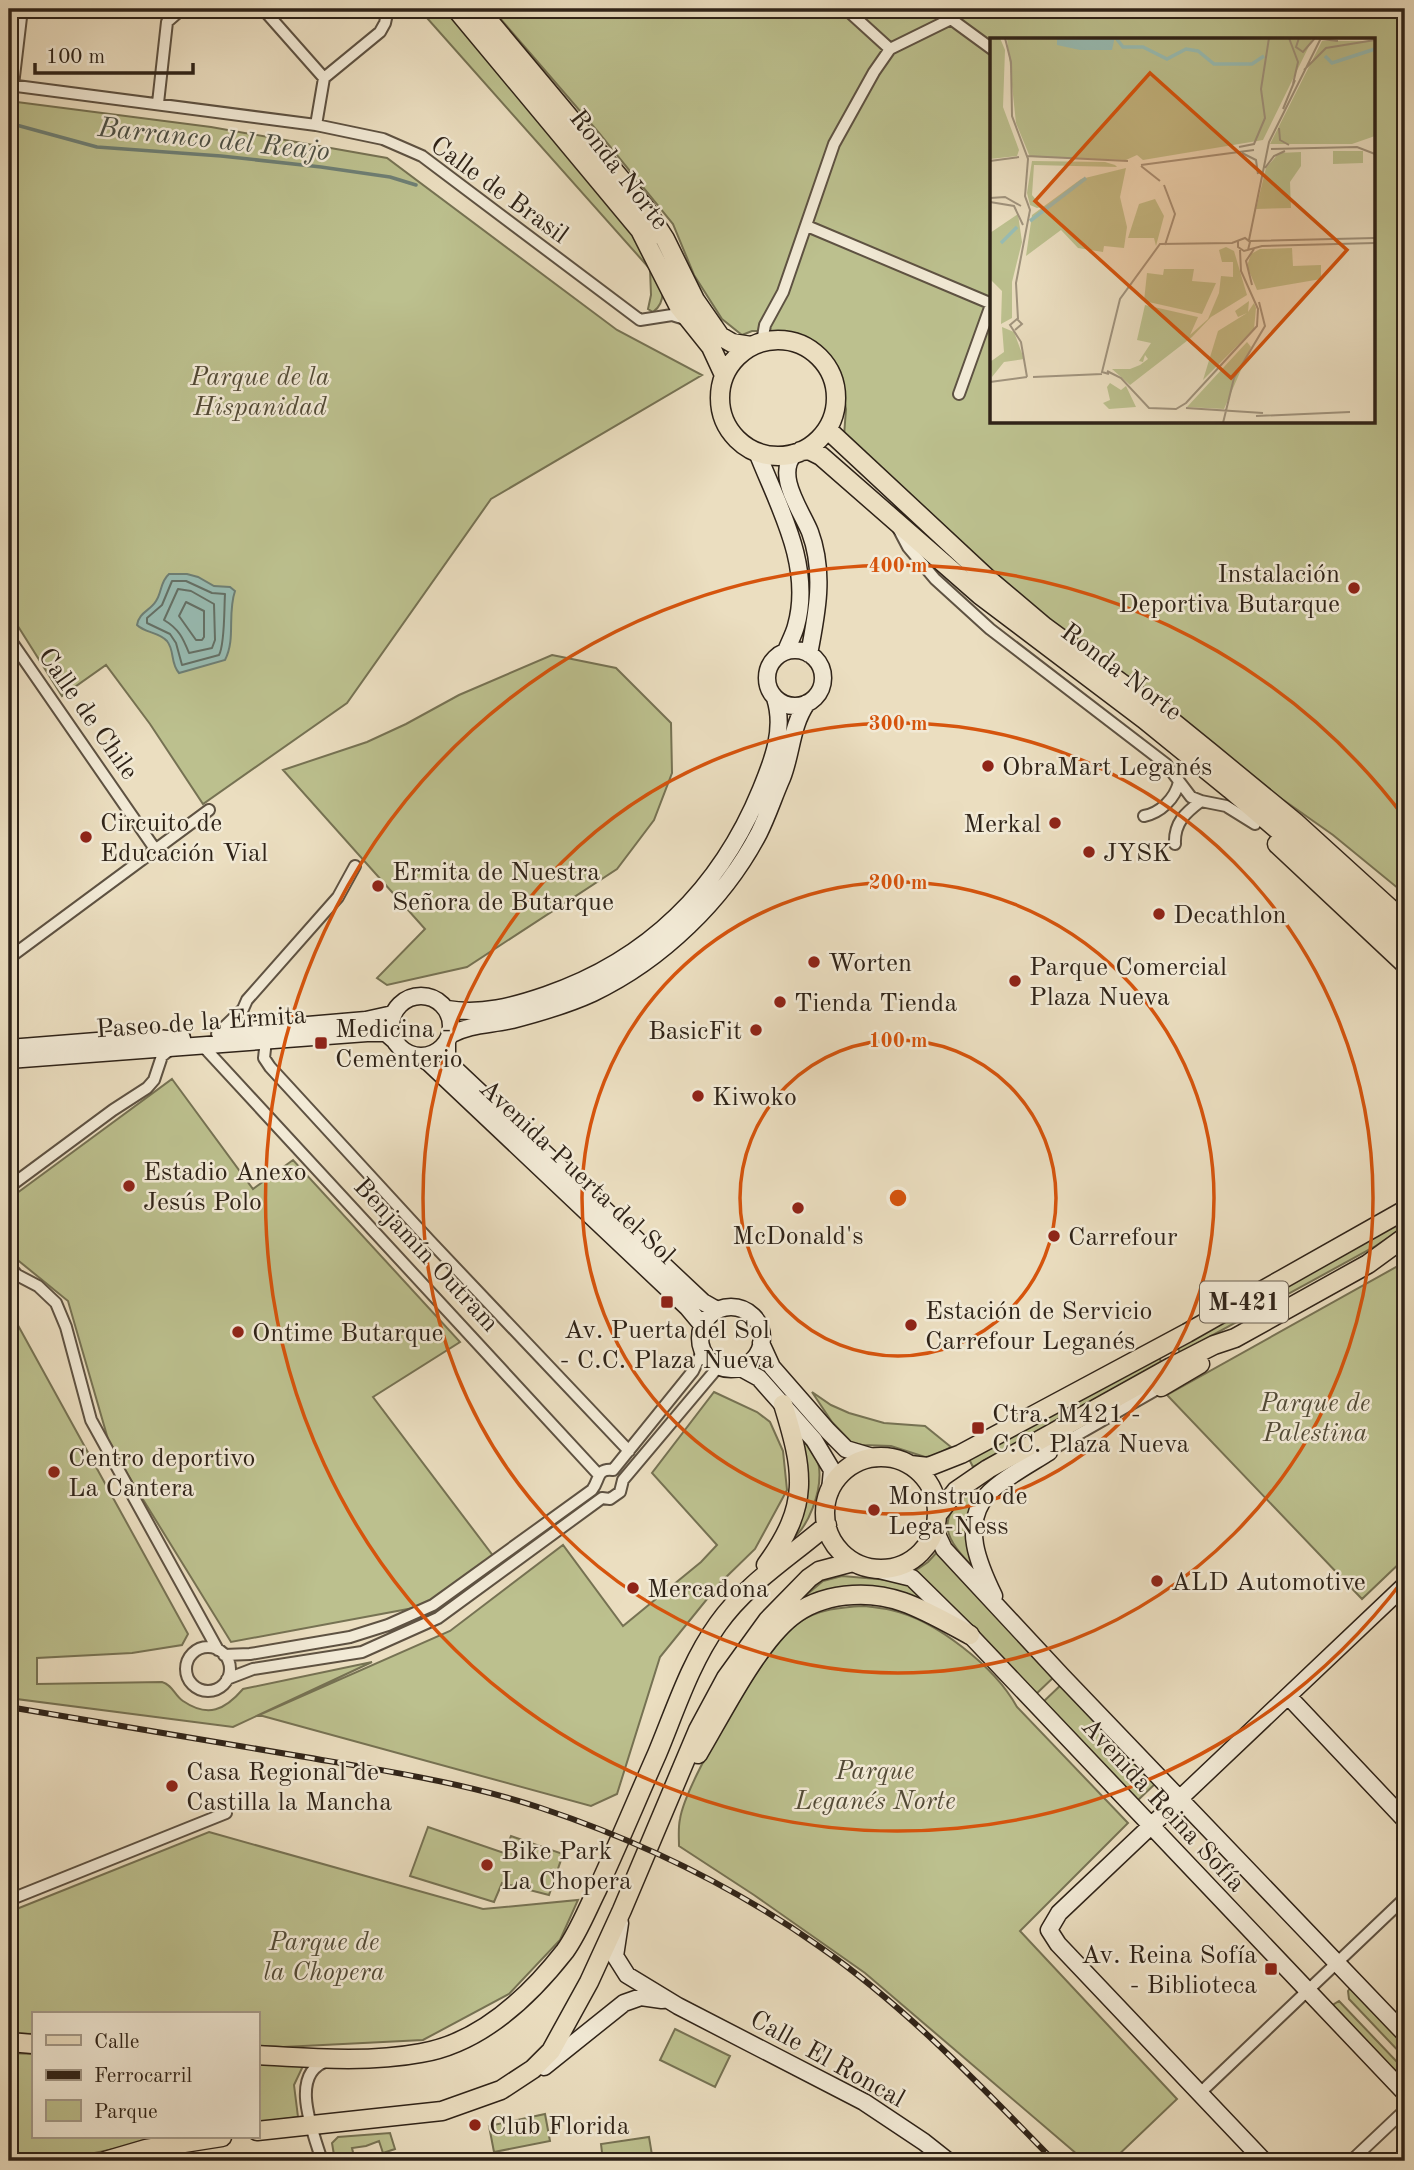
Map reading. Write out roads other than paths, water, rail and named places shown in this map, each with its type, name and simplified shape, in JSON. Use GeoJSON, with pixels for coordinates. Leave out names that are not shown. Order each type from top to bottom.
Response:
{"type":"FeatureCollection","features":[{"type":"Feature","properties":{"kind":"main road","name":"Ronda Norte"},"geometry":{"type":"LineString","coordinates":[[456,9],[640,230],[679,307],[711,346],[724,375],[720,397],[724,420],[737,439],[757,452],[776,456],[808,450],[821,456],[980,595],[1144,719],[1230,789],[1405,944]]}},
{"type":"Feature","properties":{"kind":"main road","name":"Ronda Norte"},"geometry":{"type":"LineString","coordinates":[[480,9],[645,208],[665,239],[695,300],[720,336],[732,343],[757,344],[779,340],[796,342],[811,350],[824,362],[832,376],[836,393],[833,418],[827,429],[987,578],[1045,627],[1158,710],[1295,822],[1405,922]]}},
{"type":"Feature","properties":{"kind":"main road"},"geometry":{"type":"LineString","coordinates":[[724,375],[733,361],[757,344]]}},
{"type":"Feature","properties":{"kind":"main road"},"geometry":{"type":"LineString","coordinates":[[809,654],[819,599],[818,564],[810,533],[791,492],[786,468],[789,459],[820,438],[827,429]]}},
{"type":"Feature","properties":{"kind":"main road"},"geometry":{"type":"LineString","coordinates":[[757,452],[792,537],[799,565],[797,625],[786,651]]}},
{"type":"Feature","properties":{"kind":"main road"},"geometry":{"type":"LineString","coordinates":[[447,1009],[474,1011],[524,1002],[565,988],[606,969],[651,941],[688,906],[718,869],[747,823],[770,768],[779,732],[780,716],[766,681],[767,671],[777,655],[794,650],[809,654],[820,665],[823,680],[818,694],[807,703],[797,718],[784,772],[759,832],[729,882],[690,924],[648,960],[593,993],[511,1020],[463,1027],[435,1053],[418,1056],[409,1053],[394,1040],[391,1027],[393,1014],[402,1002],[416,996],[434,998],[447,1009],[452,1026],[449,1038]]}},
{"type":"Feature","properties":{"kind":"main road"},"geometry":{"type":"LineString","coordinates":[[1055,653],[1089,688],[1255,824],[1405,964]]}},
{"type":"Feature","properties":{"kind":"main road"},"geometry":{"type":"LineString","coordinates":[[775,698],[790,705],[807,703]]}},
{"type":"Feature","properties":{"kind":"main road","name":"Ronda Norte"},"geometry":{"type":"LineString","coordinates":[[1295,822],[1322,835],[1405,905]]}},
{"type":"Feature","properties":{"kind":"main road"},"geometry":{"type":"LineString","coordinates":[[1361,922],[1371,937],[1405,971]]}},
{"type":"Feature","properties":{"kind":"main road","name":"Paseo de la Ermita"},"geometry":{"type":"LineString","coordinates":[[264,1034],[393,1014]]}},
{"type":"Feature","properties":{"kind":"main road","name":"Paseo de la Ermita"},"geometry":{"type":"LineString","coordinates":[[9,1048],[147,1037],[167,1039],[264,1034],[386,1033],[394,1040]]}},
{"type":"Feature","properties":{"kind":"main road","name":"Paseo de la Ermita"},"geometry":{"type":"LineString","coordinates":[[9,1060],[171,1049],[202,1045],[224,1036]]}},
{"type":"Feature","properties":{"kind":"main road","name":"Avenida Puerta del Sol"},"geometry":{"type":"LineString","coordinates":[[449,1038],[447,1058],[451,1065],[703,1302],[717,1310]]}},
{"type":"Feature","properties":{"kind":"main road","name":"Avenida Puerta del Sol"},"geometry":{"type":"LineString","coordinates":[[418,1056],[429,1063],[687,1307],[702,1325]]}},
{"type":"Feature","properties":{"kind":"main road"},"geometry":{"type":"LineString","coordinates":[[1357,1238],[1405,1198]]}},
{"type":"Feature","properties":{"kind":"main road","name":"M-421"},"geometry":{"type":"LineString","coordinates":[[876,1458],[928,1466],[961,1454],[1187,1333],[1405,1210]]}},
{"type":"Feature","properties":{"kind":"main road","name":"M-421"},"geometry":{"type":"LineString","coordinates":[[1161,1387],[1219,1352],[1236,1338],[1368,1264],[1405,1237]]}},
{"type":"Feature","properties":{"kind":"main road"},"geometry":{"type":"LineString","coordinates":[[1368,1264],[1405,1250]]}},
{"type":"Feature","properties":{"kind":"main road"},"geometry":{"type":"LineString","coordinates":[[761,1343],[753,1359],[739,1367],[719,1366],[702,1350],[702,1325],[717,1310],[734,1307],[749,1313],[759,1326],[761,1343],[772,1367],[828,1431],[846,1449],[876,1458]]}},
{"type":"Feature","properties":{"kind":"main road","name":"M-421"},"geometry":{"type":"LineString","coordinates":[[853,1562],[875,1569],[907,1563],[925,1549],[936,1523],[956,1491],[988,1469],[1214,1345],[1236,1338]]}},
{"type":"Feature","properties":{"kind":"main road"},"geometry":{"type":"LineString","coordinates":[[739,1367],[759,1378],[814,1440],[827,1459],[832,1470],[827,1525],[841,1552],[853,1562]]}},
{"type":"Feature","properties":{"kind":"main road"},"geometry":{"type":"LineString","coordinates":[[750,1588],[781,1546],[794,1520],[797,1506],[800,1473],[783,1404]]}},
{"type":"Feature","properties":{"kind":"main road"},"geometry":{"type":"LineString","coordinates":[[1001,1611],[979,1566],[973,1529],[987,1495],[1049,1452]]}},
{"type":"Feature","properties":{"kind":"main road"},"geometry":{"type":"LineString","coordinates":[[830,1491],[844,1472],[853,1465],[876,1458]]}},
{"type":"Feature","properties":{"kind":"main road"},"geometry":{"type":"LineString","coordinates":[[910,1465],[927,1482],[936,1504],[936,1523]]}},
{"type":"Feature","properties":{"kind":"main road","name":"Avenida Reina Sofía"},"geometry":{"type":"LineString","coordinates":[[936,1523],[944,1549],[1405,2034]]}},
{"type":"Feature","properties":{"kind":"main road"},"geometry":{"type":"LineString","coordinates":[[259,2055],[341,2058],[423,2053],[457,2043],[497,2021],[532,1988],[566,1949],[604,1874],[701,1652],[718,1624],[765,1573],[827,1525]]}},
{"type":"Feature","properties":{"kind":"main road"},"geometry":{"type":"LineString","coordinates":[[259,2131],[442,2111],[502,2090],[533,2069],[551,2051],[589,1982],[706,1714],[726,1678],[752,1639],[809,1578],[819,1571],[853,1562]]}},
{"type":"Feature","properties":{"kind":"main road","name":"Avenida Reina Sofía"},"geometry":{"type":"LineString","coordinates":[[875,1569],[912,1578],[970,1635],[1405,2093]]}},
{"type":"Feature","properties":{"kind":"main road"},"geometry":{"type":"LineString","coordinates":[[1265,2161],[1058,1944],[1049,1930],[1059,1913],[1288,1696],[1403,1593]]}},
{"type":"Feature","properties":{"kind":"main road"},"geometry":{"type":"LineString","coordinates":[[675,1785],[766,1645],[791,1617],[804,1608],[833,1597],[885,1597],[931,1614],[970,1635]]}},
{"type":"Feature","properties":{"kind":"main road"},"geometry":{"type":"LineString","coordinates":[[1288,1696],[1405,1820]]}},
{"type":"Feature","properties":{"kind":"main road","name":"Calle El Roncal"},"geometry":{"type":"LineString","coordinates":[[622,1910],[615,1956],[627,1975],[678,2006],[864,2102],[925,2142],[948,2161]]}},
{"type":"Feature","properties":{"kind":"main road","name":"Calle El Roncal"},"geometry":{"type":"LineString","coordinates":[[502,2090],[535,2074],[624,2003],[640,1997],[655,1998],[678,2006]]}},
{"type":"Feature","properties":{"kind":"main road"},"geometry":{"type":"LineString","coordinates":[[9,2042],[32,2044]]}},
{"type":"Feature","properties":{"kind":"main road"},"geometry":{"type":"LineString","coordinates":[[105,2161],[146,2149],[216,2138]]}},
{"type":"Feature","properties":{"kind":"street"},"geometry":{"type":"LineString","coordinates":[[11,85],[22,9]]}},
{"type":"Feature","properties":{"kind":"street"},"geometry":{"type":"LineString","coordinates":[[158,103],[167,22],[182,9]]}},
{"type":"Feature","properties":{"kind":"street"},"geometry":{"type":"LineString","coordinates":[[263,9],[324,78]]}},
{"type":"Feature","properties":{"kind":"street"},"geometry":{"type":"LineString","coordinates":[[316,125],[324,78],[380,32],[388,9]]}},
{"type":"Feature","properties":{"kind":"street"},"geometry":{"type":"LineString","coordinates":[[846,9],[890,49]]}},
{"type":"Feature","properties":{"kind":"street"},"geometry":{"type":"LineString","coordinates":[[757,344],[783,292],[834,144],[874,72],[890,49],[951,19],[964,9]]}},
{"type":"Feature","properties":{"kind":"street"},"geometry":{"type":"LineString","coordinates":[[951,19],[990,48]]}},
{"type":"Feature","properties":{"kind":"street","name":"Calle de Brasil"},"geometry":{"type":"LineString","coordinates":[[11,85],[316,125],[383,139],[422,156],[640,320],[672,315],[690,321]]}},
{"type":"Feature","properties":{"kind":"street"},"geometry":{"type":"LineString","coordinates":[[807,226],[990,302]]}},
{"type":"Feature","properties":{"kind":"street"},"geometry":{"type":"LineString","coordinates":[[657,317],[666,304],[669,288]]}},
{"type":"Feature","properties":{"kind":"street"},"geometry":{"type":"LineString","coordinates":[[959,394],[990,309]]}},
{"type":"Feature","properties":{"kind":"street"},"geometry":{"type":"LineString","coordinates":[[893,519],[915,555],[935,579],[990,629],[1166,764],[1186,792],[1200,801],[1226,806],[1255,824]]}},
{"type":"Feature","properties":{"kind":"street","name":"Calle de Chile"},"geometry":{"type":"LineString","coordinates":[[9,638],[155,849]]}},
{"type":"Feature","properties":{"kind":"street"},"geometry":{"type":"LineString","coordinates":[[1144,816],[1158,812],[1174,795],[1179,782]]}},
{"type":"Feature","properties":{"kind":"street"},"geometry":{"type":"LineString","coordinates":[[1175,844],[1178,824],[1200,801]]}},
{"type":"Feature","properties":{"kind":"street"},"geometry":{"type":"LineString","coordinates":[[9,958],[209,810]]}},
{"type":"Feature","properties":{"kind":"street","name":"Paseo de la Ermita"},"geometry":{"type":"LineString","coordinates":[[224,1036],[247,1000],[338,897],[355,866]]}},
{"type":"Feature","properties":{"kind":"street","name":"Paseo de la Ermita"},"geometry":{"type":"LineString","coordinates":[[243,1009],[248,1020],[264,1034]]}},
{"type":"Feature","properties":{"kind":"street","name":"Benjamín Outram"},"geometry":{"type":"LineString","coordinates":[[264,1034],[264,1058],[270,1067],[629,1451]]}},
{"type":"Feature","properties":{"kind":"street"},"geometry":{"type":"LineString","coordinates":[[222,1066],[220,1054],[224,1036]]}},
{"type":"Feature","properties":{"kind":"street","name":"Benjamín Outram"},"geometry":{"type":"LineString","coordinates":[[202,1045],[598,1474]]}},
{"type":"Feature","properties":{"kind":"street"},"geometry":{"type":"LineString","coordinates":[[9,1187],[147,1088],[154,1080],[162,1056],[171,1049]]}},
{"type":"Feature","properties":{"kind":"street"},"geometry":{"type":"LineString","coordinates":[[9,1266],[17,1275],[38,1286],[56,1303],[66,1327],[92,1420],[108,1454],[200,1618],[221,1652],[229,1666],[224,1684],[213,1691],[200,1690],[190,1682],[186,1671],[188,1660],[201,1649],[221,1652],[250,1654],[350,1637],[388,1625],[433,1605],[595,1486]]}},
{"type":"Feature","properties":{"kind":"street"},"geometry":{"type":"LineString","coordinates":[[614,1470],[693,1371],[702,1350]]}},
{"type":"Feature","properties":{"kind":"street"},"geometry":{"type":"LineString","coordinates":[[623,1480],[619,1473],[607,1469],[598,1474],[595,1486],[597,1493],[610,1499],[621,1492],[623,1480],[719,1366]]}},
{"type":"Feature","properties":{"kind":"street","name":"M-421"},"geometry":{"type":"LineString","coordinates":[[988,1469],[1031,1461],[1161,1387]]}},
{"type":"Feature","properties":{"kind":"street"},"geometry":{"type":"LineString","coordinates":[[227,1679],[253,1669],[362,1652],[438,1618],[604,1498]]}},
{"type":"Feature","properties":{"kind":"street"},"geometry":{"type":"LineString","coordinates":[[200,1618],[201,1649]]}},
{"type":"Feature","properties":{"kind":"street"},"geometry":{"type":"LineString","coordinates":[[9,1900],[226,1813]]}},
{"type":"Feature","properties":{"kind":"street"},"geometry":{"type":"LineString","coordinates":[[1200,2093],[1405,1898]]}},
{"type":"Feature","properties":{"kind":"street"},"geometry":{"type":"LineString","coordinates":[[322,2161],[304,2088],[309,2074],[323,2063],[341,2058]]}},
{"type":"Feature","properties":{"kind":"street"},"geometry":{"type":"LineString","coordinates":[[1351,2161],[1405,2110]]}},
{"type":"Feature","properties":{"kind":"water"},"geometry":{"type":"Polygon","coordinates":[[[169,574],[187,574],[214,586],[230,587],[235,591],[230,644],[225,660],[179,673],[167,641],[137,625],[140,617],[156,601],[169,574]]]}},
{"type":"Feature","properties":{"kind":"waterway","name":"Barranco del Reajo"},"geometry":{"type":"LineString","coordinates":[[9,123],[97,147],[321,167],[390,177],[416,185]]}},
{"type":"Feature","properties":{"kind":"railway"},"geometry":{"type":"LineString","coordinates":[[9,1707],[452,1784],[541,1808],[614,1835],[720,1885],[788,1925],[852,1970],[942,2048],[1054,2161]]}},
{"type":"Feature","properties":{"kind":"place","name":"Instalación Deportiva Butarque"},"geometry":{"type":"Point","coordinates":[1354,588]}},
{"type":"Feature","properties":{"kind":"place","name":"ObraMart Leganés"},"geometry":{"type":"Point","coordinates":[988,766]}},
{"type":"Feature","properties":{"kind":"place","name":"Merkal"},"geometry":{"type":"Point","coordinates":[1055,823]}},
{"type":"Feature","properties":{"kind":"place","name":"Circuito de Educación Vial"},"geometry":{"type":"Point","coordinates":[86,837]}},
{"type":"Feature","properties":{"kind":"place","name":"JYSK"},"geometry":{"type":"Point","coordinates":[1089,852]}},
{"type":"Feature","properties":{"kind":"place","name":"Ermita de Nuestra Señora de Butarque"},"geometry":{"type":"Point","coordinates":[378,886]}},
{"type":"Feature","properties":{"kind":"place","name":"Decathlon"},"geometry":{"type":"Point","coordinates":[1159,914]}},
{"type":"Feature","properties":{"kind":"place","name":"Worten"},"geometry":{"type":"Point","coordinates":[814,962]}},
{"type":"Feature","properties":{"kind":"place","name":"Parque Comercial Plaza Nueva"},"geometry":{"type":"Point","coordinates":[1015,981]}},
{"type":"Feature","properties":{"kind":"place","name":"Tienda Tienda"},"geometry":{"type":"Point","coordinates":[780,1002]}},
{"type":"Feature","properties":{"kind":"place","name":"BasicFit"},"geometry":{"type":"Point","coordinates":[756,1030]}},
{"type":"Feature","properties":{"kind":"place","name":"Medicina - Cementerio"},"geometry":{"type":"Point","coordinates":[321,1043]}},
{"type":"Feature","properties":{"kind":"place","name":"Kiwoko"},"geometry":{"type":"Point","coordinates":[698,1096]}},
{"type":"Feature","properties":{"kind":"place","name":"Estadio Anexo Jesús Polo"},"geometry":{"type":"Point","coordinates":[129,1186]}},
{"type":"Feature","properties":{"kind":"place","name":"McDonald's"},"geometry":{"type":"Point","coordinates":[798,1208]}},
{"type":"Feature","properties":{"kind":"place","name":"Carrefour"},"geometry":{"type":"Point","coordinates":[1054,1236]}},
{"type":"Feature","properties":{"kind":"place","name":"Av. Puerta del Sol - C.C. Plaza Nueva"},"geometry":{"type":"Point","coordinates":[667,1302]}},
{"type":"Feature","properties":{"kind":"place","name":"Estación de Servicio Carrefour Leganés"},"geometry":{"type":"Point","coordinates":[911,1325]}},
{"type":"Feature","properties":{"kind":"place","name":"Ontime Butarque"},"geometry":{"type":"Point","coordinates":[238,1332]}},
{"type":"Feature","properties":{"kind":"place","name":"Ctra. M421 - C.C. Plaza Nueva"},"geometry":{"type":"Point","coordinates":[978,1428]}},
{"type":"Feature","properties":{"kind":"place","name":"Centro deportivo La Cantera"},"geometry":{"type":"Point","coordinates":[54,1472]}},
{"type":"Feature","properties":{"kind":"place","name":"Monstruo de Lega-Ness"},"geometry":{"type":"Point","coordinates":[874,1510]}},
{"type":"Feature","properties":{"kind":"place","name":"ALD Automotive"},"geometry":{"type":"Point","coordinates":[1157,1581]}},
{"type":"Feature","properties":{"kind":"place","name":"Mercadona"},"geometry":{"type":"Point","coordinates":[633,1588]}},
{"type":"Feature","properties":{"kind":"place","name":"Casa Regional de Castilla la Mancha"},"geometry":{"type":"Point","coordinates":[172,1786]}},
{"type":"Feature","properties":{"kind":"place","name":"Bike Park La Chopera"},"geometry":{"type":"Point","coordinates":[487,1865]}},
{"type":"Feature","properties":{"kind":"place","name":"Av. Reina Sofía - Biblioteca"},"geometry":{"type":"Point","coordinates":[1271,1969]}},
{"type":"Feature","properties":{"kind":"place","name":"Club Florida"},"geometry":{"type":"Point","coordinates":[475,2125]}},
{"type":"Feature","properties":{"kind":"park label","name":"Parque de la Hispanidad"},"geometry":{"type":"Point","coordinates":[260,391]}},
{"type":"Feature","properties":{"kind":"park label","name":"Parque de Palestina"},"geometry":{"type":"Point","coordinates":[1315,1417]}},
{"type":"Feature","properties":{"kind":"park label","name":"Parque Leganés Norte"},"geometry":{"type":"Point","coordinates":[875,1785]}},
{"type":"Feature","properties":{"kind":"park label","name":"Parque de la Chopera"},"geometry":{"type":"Point","coordinates":[324,1956]}}]}
